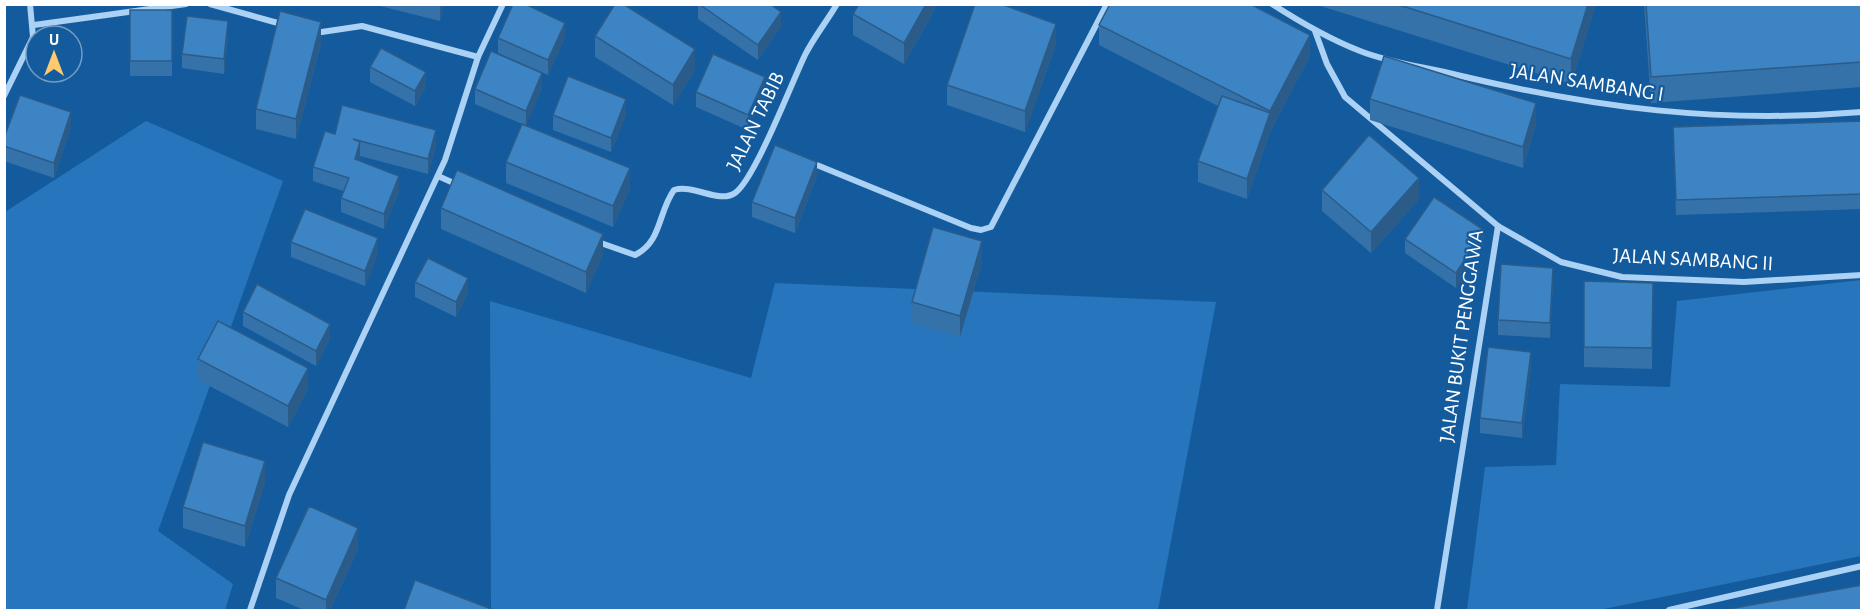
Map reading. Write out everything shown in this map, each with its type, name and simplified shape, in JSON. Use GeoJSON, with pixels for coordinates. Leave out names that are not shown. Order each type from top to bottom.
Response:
{"type":"FeatureCollection","features":[{"type":"Feature","properties":{"kind":"street"},"geometry":{"type":"LineString","coordinates":[[30,4],[34,24]]}},
{"type":"Feature","properties":{"kind":"street"},"geometry":{"type":"LineString","coordinates":[[48,24],[186,4]]}},
{"type":"Feature","properties":{"kind":"street"},"geometry":{"type":"LineString","coordinates":[[210,4],[295,28]]}},
{"type":"Feature","properties":{"kind":"street"},"geometry":{"type":"LineString","coordinates":[[250,610],[289,495],[438,176],[478,57],[503,4]]}},
{"type":"Feature","properties":{"kind":"street","name":"JALAN TABIB"},"geometry":{"type":"LineString","coordinates":[[590,239],[635,255],[644,251],[654,240],[674,190],[685,187],[721,198],[735,194],[751,173],[806,53],[837,4]]}},
{"type":"Feature","properties":{"kind":"street"},"geometry":{"type":"LineString","coordinates":[[808,161],[971,228],[981,230],[991,227],[1107,4]]}},
{"type":"Feature","properties":{"kind":"street","name":"JALAN SAMBANG I"},"geometry":{"type":"LineString","coordinates":[[1272,4],[1316,31],[1362,52],[1509,87],[1603,106],[1715,116],[1809,116],[1862,112]]}},
{"type":"Feature","properties":{"kind":"street"},"geometry":{"type":"LineString","coordinates":[[306,30],[316,33],[362,26],[478,57]]}},
{"type":"Feature","properties":{"kind":"street","name":"JALAN BUKIT PENGGAWA"},"geometry":{"type":"LineString","coordinates":[[1316,31],[1327,64],[1345,97],[1498,226],[1437,610]]}},
{"type":"Feature","properties":{"kind":"street"},"geometry":{"type":"LineString","coordinates":[[4,96],[24,59]]}},
{"type":"Feature","properties":{"kind":"street"},"geometry":{"type":"LineString","coordinates":[[765,143],[776,148]]}},
{"type":"Feature","properties":{"kind":"street"},"geometry":{"type":"LineString","coordinates":[[438,176],[471,190]]}},
{"type":"Feature","properties":{"kind":"street","name":"JALAN SAMBANG II"},"geometry":{"type":"LineString","coordinates":[[1498,226],[1561,262],[1622,277],[1744,282],[1862,275]]}},
{"type":"Feature","properties":{"kind":"street"},"geometry":{"type":"LineString","coordinates":[[1670,610],[1862,566]]}},
{"type":"Feature","properties":{"kind":"shaded area"},"geometry":{"type":"Polygon","coordinates":[[[146,121],[283,181],[158,531],[233,584],[225,610],[5,610],[5,212],[146,121]]]}},
{"type":"Feature","properties":{"kind":"shaded area"},"geometry":{"type":"Polygon","coordinates":[[[1861,280],[1861,556],[1599,610],[1467,610],[1485,467],[1556,465],[1560,384],[1670,387],[1677,301],[1861,280]]]}},
{"type":"Feature","properties":{"kind":"shaded area"},"geometry":{"type":"Polygon","coordinates":[[[775,283],[1216,302],[1158,610],[491,610],[490,301],[751,378],[775,283]]]}},
{"type":"Feature","properties":{"kind":"building"},"geometry":{"type":"Polygon","coordinates":[[[513,4],[525,4],[565,23],[548,60],[498,38],[513,4]]]}},
{"type":"Feature","properties":{"kind":"building"},"geometry":{"type":"Polygon","coordinates":[[[615,4],[623,4],[695,49],[673,85],[595,36],[615,4]]]}},
{"type":"Feature","properties":{"kind":"building"},"geometry":{"type":"Polygon","coordinates":[[[699,4],[770,4],[781,12],[758,45],[699,4]]]}},
{"type":"Feature","properties":{"kind":"building"},"geometry":{"type":"Polygon","coordinates":[[[859,4],[926,4],[904,43],[853,14],[859,4]]]}},
{"type":"Feature","properties":{"kind":"building"},"geometry":{"type":"Polygon","coordinates":[[[975,4],[1001,4],[1056,24],[1025,111],[947,85],[975,4]]]}},
{"type":"Feature","properties":{"kind":"building"},"geometry":{"type":"Polygon","coordinates":[[[1110,4],[1250,4],[1310,35],[1270,111],[1099,25],[1110,4]]]}},
{"type":"Feature","properties":{"kind":"building"},"geometry":{"type":"Polygon","coordinates":[[[1396,4],[1588,4],[1571,59],[1396,4]]]}},
{"type":"Feature","properties":{"kind":"building"},"geometry":{"type":"Polygon","coordinates":[[[1646,4],[1862,4],[1862,62],[1651,77],[1646,4]]]}},
{"type":"Feature","properties":{"kind":"building"},"geometry":{"type":"Polygon","coordinates":[[[130,10],[172,10],[172,61],[130,61],[130,10]]]}},
{"type":"Feature","properties":{"kind":"building"},"geometry":{"type":"Polygon","coordinates":[[[280,11],[321,22],[296,119],[256,109],[280,11]]]}},
{"type":"Feature","properties":{"kind":"building"},"geometry":{"type":"Polygon","coordinates":[[[187,16],[228,21],[224,59],[182,54],[187,16]]]}},
{"type":"Feature","properties":{"kind":"building"},"geometry":{"type":"Polygon","coordinates":[[[381,48],[426,72],[415,91],[370,67],[381,48]]]}},
{"type":"Feature","properties":{"kind":"building"},"geometry":{"type":"Polygon","coordinates":[[[491,51],[542,73],[526,111],[475,89],[491,51]]]}},
{"type":"Feature","properties":{"kind":"building"},"geometry":{"type":"Polygon","coordinates":[[[713,54],[765,77],[748,115],[696,92],[713,54]]]}},
{"type":"Feature","properties":{"kind":"building"},"geometry":{"type":"Polygon","coordinates":[[[1384,56],[1536,103],[1523,147],[1370,99],[1384,56]]]}},
{"type":"Feature","properties":{"kind":"building"},"geometry":{"type":"Polygon","coordinates":[[[568,76],[626,99],[611,138],[553,115],[568,76]]]}},
{"type":"Feature","properties":{"kind":"building"},"geometry":{"type":"Polygon","coordinates":[[[20,95],[71,112],[54,163],[4,146],[4,138],[20,95]]]}},
{"type":"Feature","properties":{"kind":"building"},"geometry":{"type":"Polygon","coordinates":[[[1222,96],[1270,113],[1247,179],[1198,161],[1222,96]]]}},
{"type":"Feature","properties":{"kind":"building"},"geometry":{"type":"Polygon","coordinates":[[[342,105],[436,130],[428,159],[353,139],[360,142],[355,159],[399,176],[384,214],[341,198],[349,178],[313,167],[325,131],[335,134],[342,105]]]}},
{"type":"Feature","properties":{"kind":"building"},"geometry":{"type":"Polygon","coordinates":[[[1862,121],[1862,194],[1676,200],[1673,127],[1862,121]]]}},
{"type":"Feature","properties":{"kind":"building"},"geometry":{"type":"Polygon","coordinates":[[[522,124],[630,168],[613,206],[506,162],[522,124]]]}},
{"type":"Feature","properties":{"kind":"building"},"geometry":{"type":"Polygon","coordinates":[[[1369,135],[1419,178],[1371,232],[1322,190],[1369,135]]]}},
{"type":"Feature","properties":{"kind":"building"},"geometry":{"type":"Polygon","coordinates":[[[775,145],[817,162],[795,218],[752,202],[775,145]]]}},
{"type":"Feature","properties":{"kind":"building"},"geometry":{"type":"Polygon","coordinates":[[[457,170],[603,234],[586,272],[441,208],[457,170]]]}},
{"type":"Feature","properties":{"kind":"building"},"geometry":{"type":"Polygon","coordinates":[[[1434,197],[1484,230],[1456,273],[1405,239],[1434,197]]]}},
{"type":"Feature","properties":{"kind":"building"},"geometry":{"type":"Polygon","coordinates":[[[305,209],[378,238],[365,271],[291,242],[305,209]]]}},
{"type":"Feature","properties":{"kind":"building"},"geometry":{"type":"Polygon","coordinates":[[[933,227],[982,241],[960,316],[912,302],[933,227]]]}},
{"type":"Feature","properties":{"kind":"building"},"geometry":{"type":"Polygon","coordinates":[[[428,258],[468,278],[456,302],[415,282],[428,258]]]}},
{"type":"Feature","properties":{"kind":"building"},"geometry":{"type":"Polygon","coordinates":[[[1501,264],[1553,268],[1550,323],[1498,320],[1501,264]]]}},
{"type":"Feature","properties":{"kind":"building"},"geometry":{"type":"Polygon","coordinates":[[[1584,281],[1653,283],[1652,348],[1584,347],[1584,281]]]}},
{"type":"Feature","properties":{"kind":"building"},"geometry":{"type":"Polygon","coordinates":[[[257,284],[330,324],[316,351],[243,312],[257,284]]]}},
{"type":"Feature","properties":{"kind":"building"},"geometry":{"type":"Polygon","coordinates":[[[218,321],[308,368],[288,406],[198,359],[218,321]]]}},
{"type":"Feature","properties":{"kind":"building"},"geometry":{"type":"Polygon","coordinates":[[[1488,347],[1531,352],[1522,423],[1480,418],[1488,347]]]}},
{"type":"Feature","properties":{"kind":"building"},"geometry":{"type":"Polygon","coordinates":[[[203,442],[265,461],[245,526],[183,507],[203,442]]]}},
{"type":"Feature","properties":{"kind":"building"},"geometry":{"type":"Polygon","coordinates":[[[309,506],[358,528],[326,600],[276,578],[309,506]]]}},
{"type":"Feature","properties":{"kind":"building"},"geometry":{"type":"Polygon","coordinates":[[[415,580],[494,610],[404,610],[415,580]]]}},
{"type":"Feature","properties":{"kind":"building"},"geometry":{"type":"Polygon","coordinates":[[[1862,585],[1862,610],[1729,610],[1729,609],[1862,585]]]}}]}
